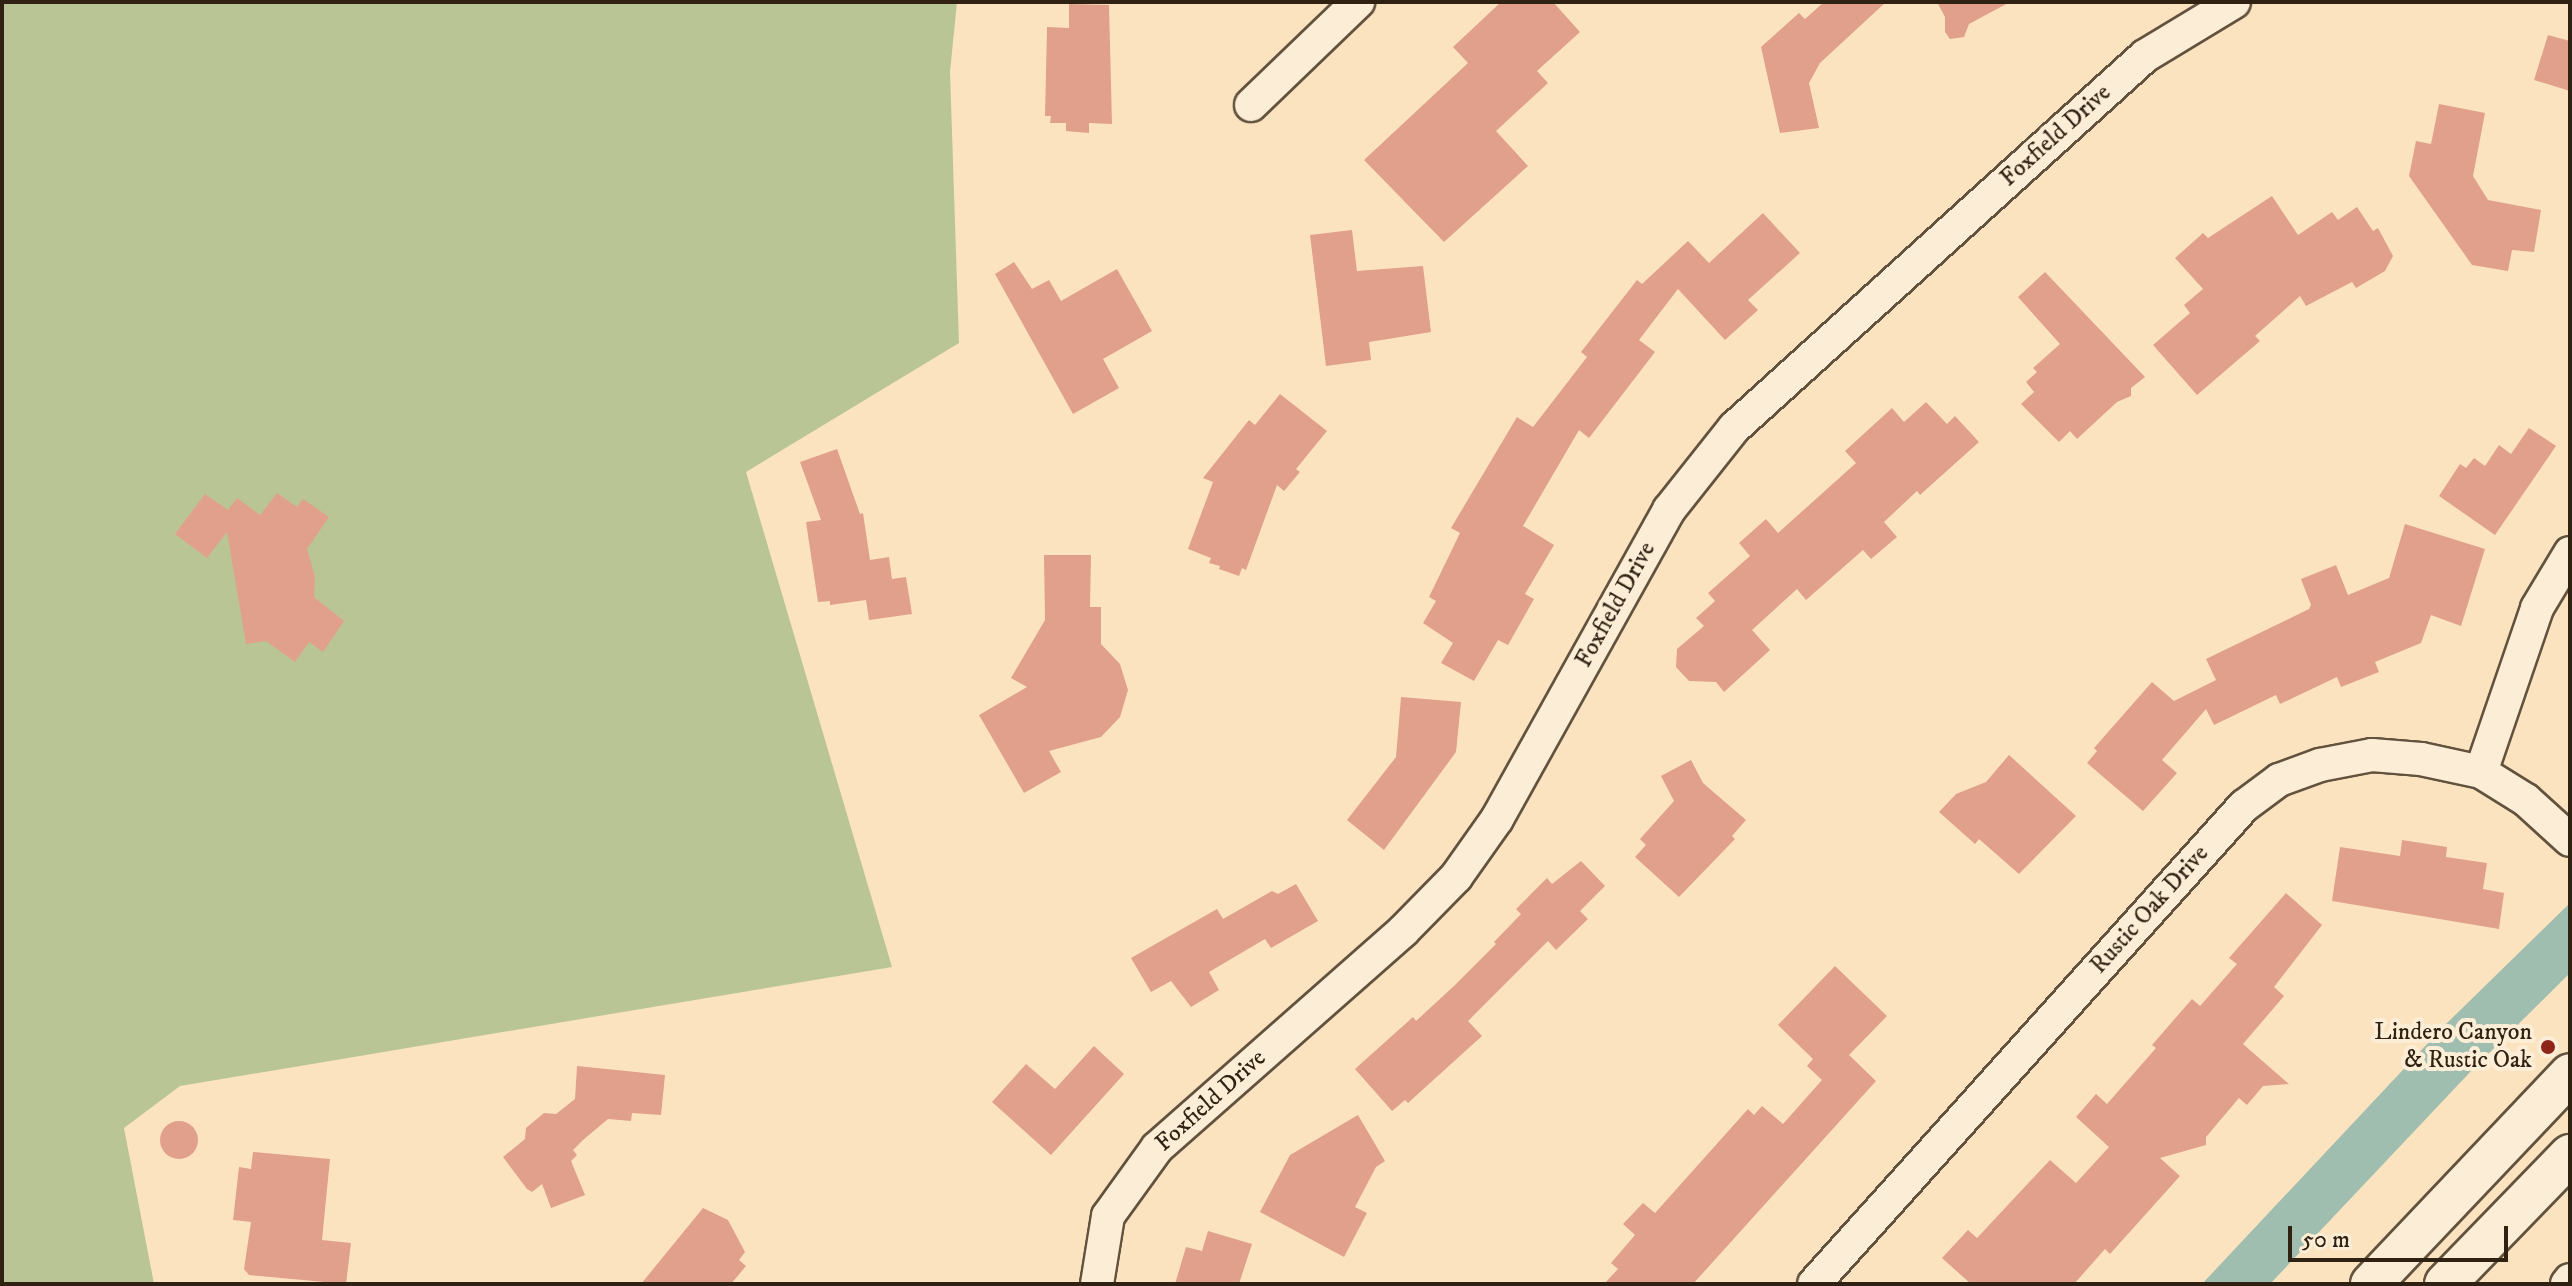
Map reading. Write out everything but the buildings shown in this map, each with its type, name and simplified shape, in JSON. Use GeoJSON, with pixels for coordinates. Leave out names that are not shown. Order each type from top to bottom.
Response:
{"type":"FeatureCollection","features":[{"type":"Feature","properties":{"kind":"street"},"geometry":{"type":"LineString","coordinates":[[1251,105],[1358,2]]}},
{"type":"Feature","properties":{"kind":"street","name":"Foxfield Drive"},"geometry":{"type":"LineString","coordinates":[[1097,1284],[1108,1216],[1157,1148],[1403,931],[1456,877],[1497,819],[1669,510],[1734,428],[2145,56],[2227,3]]}},
{"type":"Feature","properties":{"kind":"street"},"geometry":{"type":"LineString","coordinates":[[2481,772],[2537,608],[2570,553]]}},
{"type":"Feature","properties":{"kind":"street","name":"Rustic Oak Drive"},"geometry":{"type":"LineString","coordinates":[[1814,1284],[2244,806],[2279,780],[2320,765],[2372,755],[2421,759],[2481,772],[2526,800],[2570,840]]}},
{"type":"Feature","properties":{"kind":"street"},"geometry":{"type":"LineString","coordinates":[[2371,1284],[2570,1074]]}},
{"type":"Feature","properties":{"kind":"street"},"geometry":{"type":"LineString","coordinates":[[2445,1284],[2570,1155]]}},
{"type":"Feature","properties":{"kind":"green space"},"geometry":{"type":"Polygon","coordinates":[[[2,2],[957,2],[950,72],[959,343],[746,472],[892,967],[180,1086],[124,1128],[154,1284],[2,1284],[2,2]]]}},
{"type":"Feature","properties":{"kind":"shaded area"},"geometry":{"type":"Polygon","coordinates":[[[2570,903],[2570,973],[2473,1069],[2270,1284],[2202,1284],[2445,1025],[2570,903]]]}},
{"type":"Feature","properties":{"kind":"place","name":"Lindero Canyon & Rustic Oak"},"geometry":{"type":"Point","coordinates":[2548,1047]}}]}
